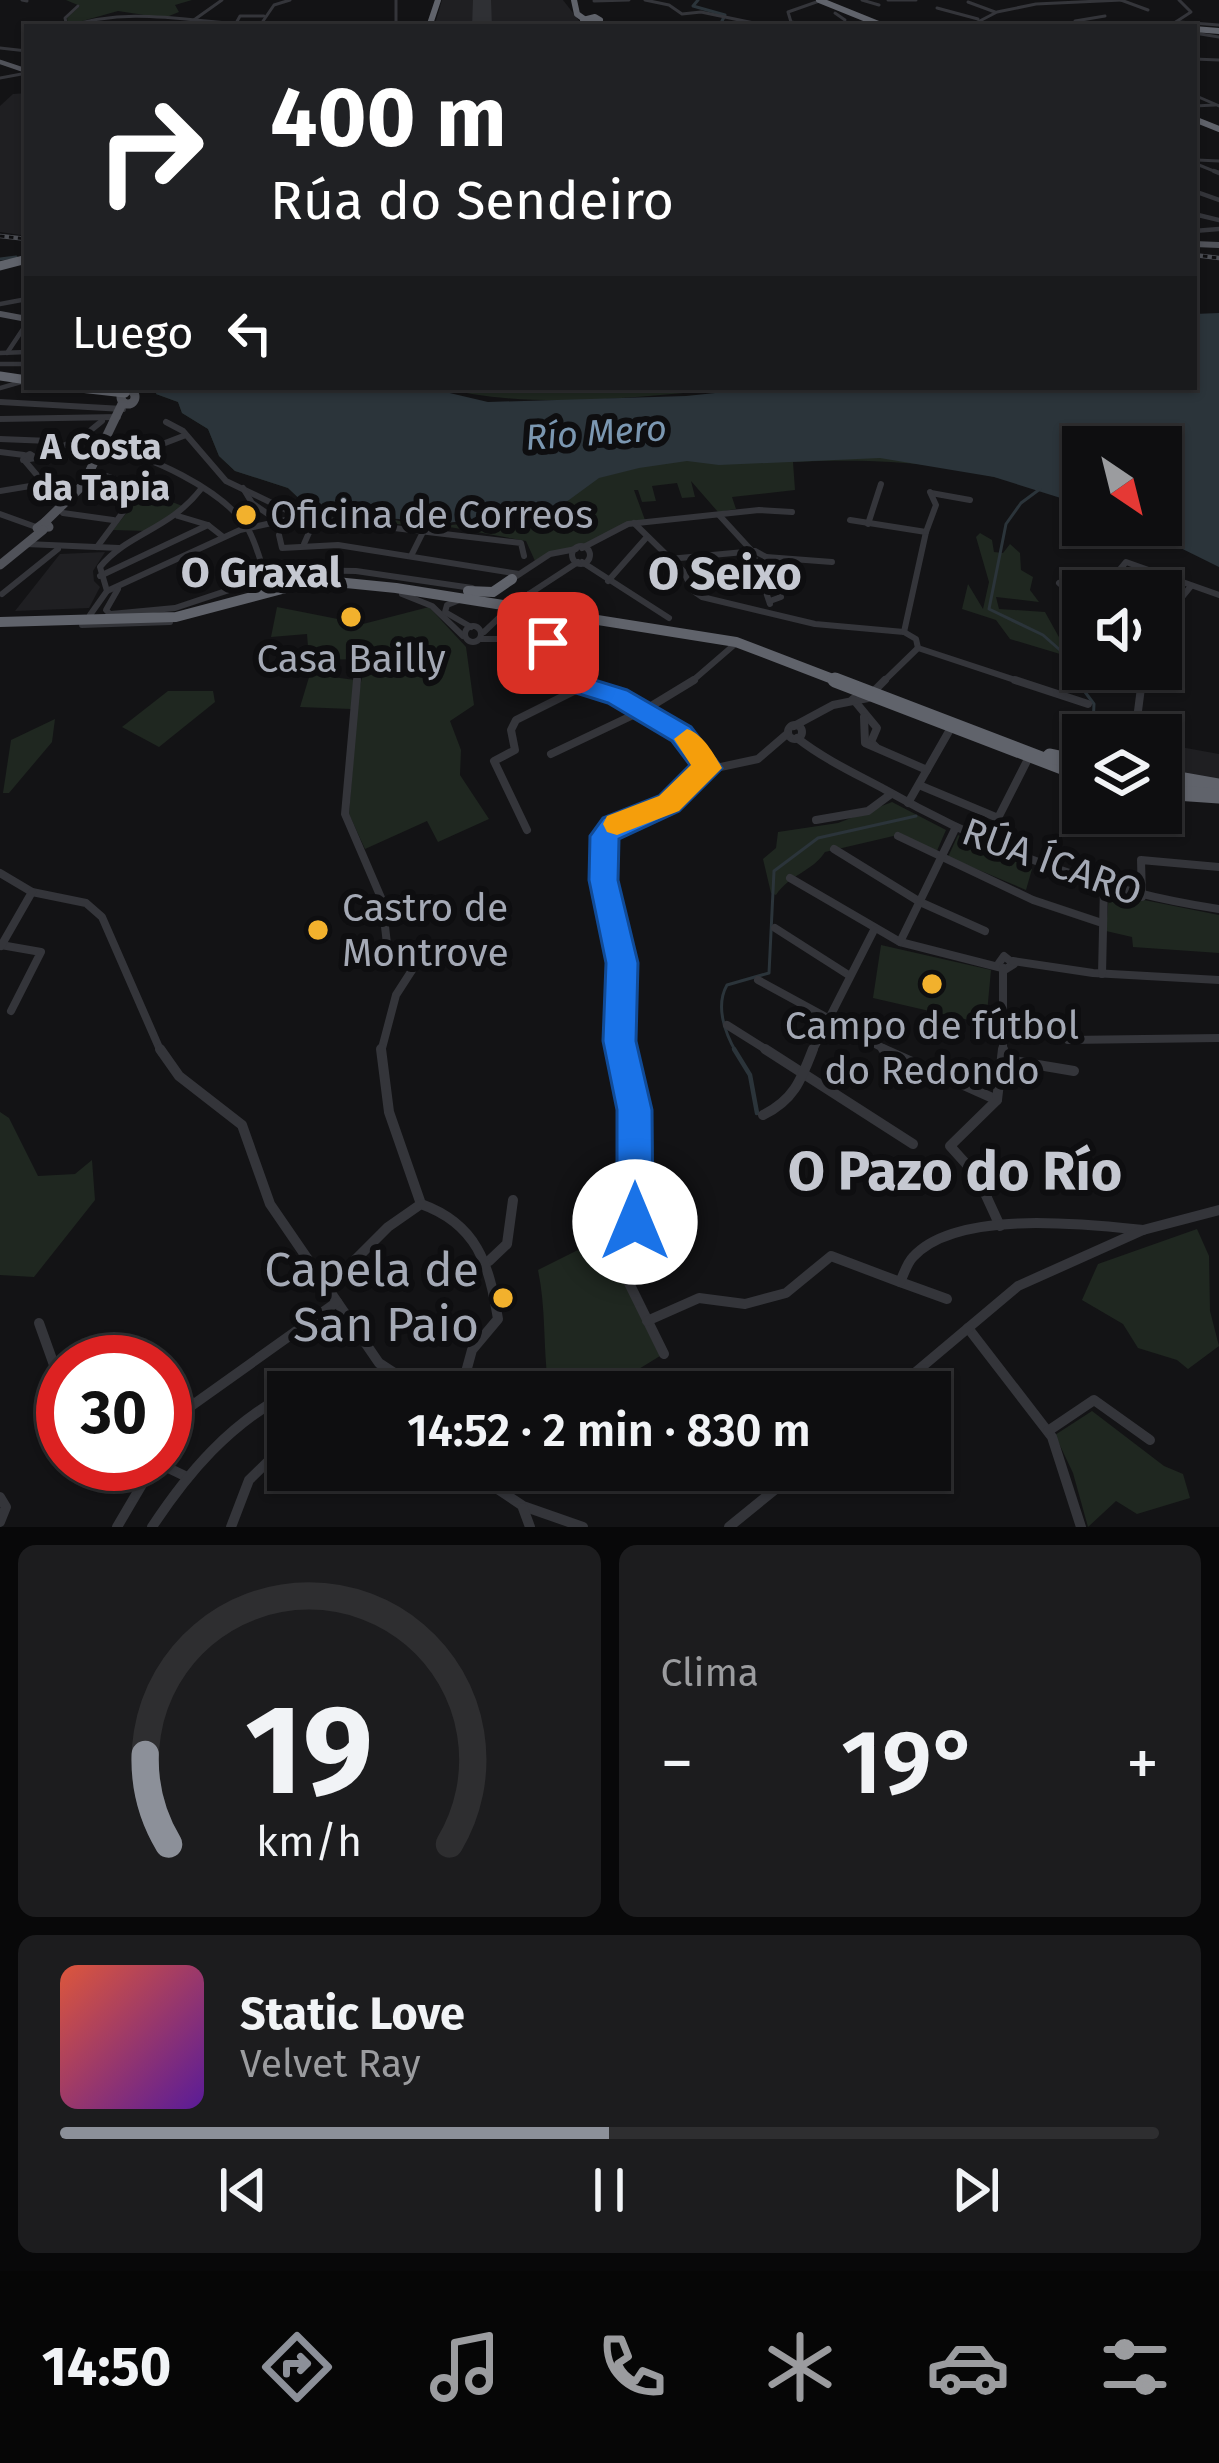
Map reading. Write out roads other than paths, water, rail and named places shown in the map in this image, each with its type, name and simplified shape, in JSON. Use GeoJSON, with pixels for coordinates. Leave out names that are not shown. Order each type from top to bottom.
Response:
{"type":"FeatureCollection","features":[{"type":"Feature","properties":{"kind":"highway"},"geometry":{"type":"LineString","coordinates":[[574,0],[575,10],[591,20],[594,0]]}},
{"type":"Feature","properties":{"kind":"highway"},"geometry":{"type":"LineString","coordinates":[[820,0],[878,24]]}},
{"type":"Feature","properties":{"kind":"highway"},"geometry":{"type":"LineString","coordinates":[[85,390],[125,398]]}},
{"type":"Feature","properties":{"kind":"highway"},"geometry":{"type":"LineString","coordinates":[[404,589],[488,593],[508,586],[511,574]]}},
{"type":"Feature","properties":{"kind":"highway"},"geometry":{"type":"LineString","coordinates":[[0,622],[184,611],[300,577],[338,576],[686,626],[738,642]]}},
{"type":"Feature","properties":{"kind":"highway"},"geometry":{"type":"LineString","coordinates":[[99,617],[154,620],[288,584],[331,580],[698,633],[781,658],[1062,767]]}},
{"type":"Feature","properties":{"kind":"highway"},"geometry":{"type":"LineString","coordinates":[[669,618],[1062,759]]}},
{"type":"Feature","properties":{"kind":"highway"},"geometry":{"type":"LineString","coordinates":[[781,658],[855,696]]}},
{"type":"Feature","properties":{"kind":"highway"},"geometry":{"type":"LineString","coordinates":[[1182,782],[1215,789]]}},
{"type":"Feature","properties":{"kind":"highway"},"geometry":{"type":"LineString","coordinates":[[1182,795],[1215,789]]}},
{"type":"Feature","properties":{"kind":"main road"},"geometry":{"type":"LineString","coordinates":[[0,562],[63,510],[90,478],[125,398]]}},
{"type":"Feature","properties":{"kind":"main road"},"geometry":{"type":"LineString","coordinates":[[105,448],[125,398]]}},
{"type":"Feature","properties":{"kind":"street"},"geometry":{"type":"LineString","coordinates":[[191,22],[222,0]]}},
{"type":"Feature","properties":{"kind":"street"},"geometry":{"type":"LineString","coordinates":[[260,24],[274,5],[290,0]]}},
{"type":"Feature","properties":{"kind":"street"},"geometry":{"type":"LineString","coordinates":[[594,0],[628,0]]}},
{"type":"Feature","properties":{"kind":"street"},"geometry":{"type":"LineString","coordinates":[[645,0],[669,5],[682,14],[701,12],[759,24]]}},
{"type":"Feature","properties":{"kind":"street"},"geometry":{"type":"LineString","coordinates":[[791,22],[788,13],[820,0]]}},
{"type":"Feature","properties":{"kind":"street"},"geometry":{"type":"LineString","coordinates":[[862,0],[879,5]]}},
{"type":"Feature","properties":{"kind":"street"},"geometry":{"type":"LineString","coordinates":[[888,0],[916,0]]}},
{"type":"Feature","properties":{"kind":"street"},"geometry":{"type":"LineString","coordinates":[[950,9],[976,21],[997,12],[1060,2],[1121,0],[1148,10]]}},
{"type":"Feature","properties":{"kind":"street"},"geometry":{"type":"LineString","coordinates":[[1174,24],[1192,12],[1179,0]]}},
{"type":"Feature","properties":{"kind":"street"},"geometry":{"type":"LineString","coordinates":[[968,2],[997,12]]}},
{"type":"Feature","properties":{"kind":"street"},"geometry":{"type":"LineString","coordinates":[[1060,2],[1076,24],[1105,16]]}},
{"type":"Feature","properties":{"kind":"street"},"geometry":{"type":"LineString","coordinates":[[66,24],[65,18],[79,7]]}},
{"type":"Feature","properties":{"kind":"street"},"geometry":{"type":"LineString","coordinates":[[937,8],[963,15]]}},
{"type":"Feature","properties":{"kind":"street"},"geometry":{"type":"LineString","coordinates":[[78,24],[122,12],[214,24]]}},
{"type":"Feature","properties":{"kind":"street"},"geometry":{"type":"LineString","coordinates":[[835,13],[846,24],[892,19]]}},
{"type":"Feature","properties":{"kind":"street"},"geometry":{"type":"LineString","coordinates":[[237,24],[240,16],[264,16]]}},
{"type":"Feature","properties":{"kind":"street"},"geometry":{"type":"LineString","coordinates":[[787,24],[804,24]]}},
{"type":"Feature","properties":{"kind":"street"},"geometry":{"type":"LineString","coordinates":[[1197,95],[1216,93]]}},
{"type":"Feature","properties":{"kind":"street"},"geometry":{"type":"LineString","coordinates":[[1204,179],[1219,174]]}},
{"type":"Feature","properties":{"kind":"street"},"geometry":{"type":"LineString","coordinates":[[4,353],[24,325]]}},
{"type":"Feature","properties":{"kind":"street"},"geometry":{"type":"LineString","coordinates":[[0,402],[125,398]]}},
{"type":"Feature","properties":{"kind":"street"},"geometry":{"type":"LineString","coordinates":[[0,452],[26,459],[80,439],[125,398]]}},
{"type":"Feature","properties":{"kind":"street"},"geometry":{"type":"LineString","coordinates":[[1,421],[12,403]]}},
{"type":"Feature","properties":{"kind":"street"},"geometry":{"type":"LineString","coordinates":[[38,456],[66,419]]}},
{"type":"Feature","properties":{"kind":"street"},"geometry":{"type":"LineString","coordinates":[[1,421],[103,421]]}},
{"type":"Feature","properties":{"kind":"street"},"geometry":{"type":"LineString","coordinates":[[166,422],[188,435],[213,471],[243,488],[278,499],[301,517]]}},
{"type":"Feature","properties":{"kind":"street"},"geometry":{"type":"LineString","coordinates":[[139,453],[188,435]]}},
{"type":"Feature","properties":{"kind":"street"},"geometry":{"type":"LineString","coordinates":[[0,439],[50,441]]}},
{"type":"Feature","properties":{"kind":"street"},"geometry":{"type":"LineString","coordinates":[[105,448],[139,453],[177,469],[248,527],[266,577]]}},
{"type":"Feature","properties":{"kind":"street"},"geometry":{"type":"LineString","coordinates":[[26,459],[48,483],[63,510],[113,520]]}},
{"type":"Feature","properties":{"kind":"street"},"geometry":{"type":"LineString","coordinates":[[90,478],[141,488],[97,547]]}},
{"type":"Feature","properties":{"kind":"street"},"geometry":{"type":"LineString","coordinates":[[90,478],[132,499]]}},
{"type":"Feature","properties":{"kind":"street"},"geometry":{"type":"LineString","coordinates":[[0,491],[48,483]]}},
{"type":"Feature","properties":{"kind":"street"},"geometry":{"type":"LineString","coordinates":[[868,524],[881,484]]}},
{"type":"Feature","properties":{"kind":"street"},"geometry":{"type":"LineString","coordinates":[[243,488],[264,511],[278,499]]}},
{"type":"Feature","properties":{"kind":"street"},"geometry":{"type":"LineString","coordinates":[[99,617],[107,591],[100,566],[124,546],[178,516],[201,489]]}},
{"type":"Feature","properties":{"kind":"street"},"geometry":{"type":"LineString","coordinates":[[904,632],[936,505],[931,493],[970,500]]}},
{"type":"Feature","properties":{"kind":"street"},"geometry":{"type":"LineString","coordinates":[[404,589],[432,606],[470,641],[599,540],[634,523],[792,512]]}},
{"type":"Feature","properties":{"kind":"street"},"geometry":{"type":"LineString","coordinates":[[0,514],[38,530],[60,548]]}},
{"type":"Feature","properties":{"kind":"street"},"geometry":{"type":"LineString","coordinates":[[718,514],[752,551],[770,601],[766,613]]}},
{"type":"Feature","properties":{"kind":"street"},"geometry":{"type":"LineString","coordinates":[[178,516],[208,525],[222,536]]}},
{"type":"Feature","properties":{"kind":"street"},"geometry":{"type":"LineString","coordinates":[[107,591],[222,536],[301,517],[521,543],[532,565]]}},
{"type":"Feature","properties":{"kind":"street"},"geometry":{"type":"LineString","coordinates":[[304,544],[315,519]]}},
{"type":"Feature","properties":{"kind":"street"},"geometry":{"type":"LineString","coordinates":[[850,520],[926,532]]}},
{"type":"Feature","properties":{"kind":"street"},"geometry":{"type":"LineString","coordinates":[[634,523],[702,597],[830,626],[904,632],[916,639],[918,648]]}},
{"type":"Feature","properties":{"kind":"street"},"geometry":{"type":"LineString","coordinates":[[100,576],[208,525]]}},
{"type":"Feature","properties":{"kind":"street"},"geometry":{"type":"LineString","coordinates":[[411,556],[424,530]]}},
{"type":"Feature","properties":{"kind":"street"},"geometry":{"type":"LineString","coordinates":[[279,535],[282,548],[304,544],[411,556],[511,574],[549,555]]}},
{"type":"Feature","properties":{"kind":"street"},"geometry":{"type":"LineString","coordinates":[[608,580],[646,538]]}},
{"type":"Feature","properties":{"kind":"street"},"geometry":{"type":"LineString","coordinates":[[2,594],[60,548],[124,546],[140,556]]}},
{"type":"Feature","properties":{"kind":"street"},"geometry":{"type":"LineString","coordinates":[[669,560],[752,551],[766,557],[832,562]]}},
{"type":"Feature","properties":{"kind":"street"},"geometry":{"type":"LineString","coordinates":[[99,617],[175,608],[266,577],[315,568],[485,589],[549,555],[580,556],[637,601],[669,618]]}},
{"type":"Feature","properties":{"kind":"street"},"geometry":{"type":"LineString","coordinates":[[511,574],[524,556]]}},
{"type":"Feature","properties":{"kind":"street"},"geometry":{"type":"LineString","coordinates":[[766,557],[781,597],[770,601]]}},
{"type":"Feature","properties":{"kind":"street"},"geometry":{"type":"LineString","coordinates":[[1119,570],[1126,562],[1148,570]]}},
{"type":"Feature","properties":{"kind":"street"},"geometry":{"type":"LineString","coordinates":[[0,582],[11,586]]}},
{"type":"Feature","properties":{"kind":"street"},"geometry":{"type":"LineString","coordinates":[[1182,583],[1219,596]]}},
{"type":"Feature","properties":{"kind":"street"},"geometry":{"type":"LineString","coordinates":[[99,617],[186,619],[307,584],[404,589],[457,602],[738,642],[781,658]]}},
{"type":"Feature","properties":{"kind":"street"},"geometry":{"type":"LineString","coordinates":[[1182,597],[1191,586]]}},
{"type":"Feature","properties":{"kind":"street"},"geometry":{"type":"LineString","coordinates":[[99,617],[118,589]]}},
{"type":"Feature","properties":{"kind":"street"},"geometry":{"type":"LineString","coordinates":[[457,602],[447,605],[446,612],[480,632],[496,638],[544,639],[555,666],[580,688],[613,694],[692,742],[708,768]]}},
{"type":"Feature","properties":{"kind":"street"},"geometry":{"type":"LineString","coordinates":[[551,754],[642,712],[701,677],[738,642]]}},
{"type":"Feature","properties":{"kind":"street"},"geometry":{"type":"LineString","coordinates":[[876,689],[918,648]]}},
{"type":"Feature","properties":{"kind":"street"},"geometry":{"type":"LineString","coordinates":[[918,648],[1088,704]]}},
{"type":"Feature","properties":{"kind":"street"},"geometry":{"type":"LineString","coordinates":[[357,678],[345,814],[382,900],[387,944],[416,964],[388,1005],[380,1034],[388,1123],[421,1204]]}},
{"type":"Feature","properties":{"kind":"street"},"geometry":{"type":"LineString","coordinates":[[526,830],[494,761],[515,750],[512,730],[517,720],[580,688]]}},
{"type":"Feature","properties":{"kind":"street"},"geometry":{"type":"LineString","coordinates":[[855,696],[864,718],[863,740],[927,770]]}},
{"type":"Feature","properties":{"kind":"street"},"geometry":{"type":"LineString","coordinates":[[664,1354],[629,1283],[635,1222],[634,1110],[619,1041],[622,963],[604,880],[604,836],[613,826],[669,803],[692,776],[708,768],[758,759],[797,729],[855,696],[893,702]]}},
{"type":"Feature","properties":{"kind":"street"},"geometry":{"type":"LineString","coordinates":[[908,803],[953,725]]}},
{"type":"Feature","properties":{"kind":"street","name":"RÚA ÍCARO"},"geometry":{"type":"LineString","coordinates":[[797,729],[891,794],[1031,864],[1142,897],[1219,910]]}},
{"type":"Feature","properties":{"kind":"street"},"geometry":{"type":"LineString","coordinates":[[919,784],[998,818],[1029,755]]}},
{"type":"Feature","properties":{"kind":"street"},"geometry":{"type":"LineString","coordinates":[[816,820],[868,811],[891,794]]}},
{"type":"Feature","properties":{"kind":"street"},"geometry":{"type":"LineString","coordinates":[[900,942],[955,829]]}},
{"type":"Feature","properties":{"kind":"street"},"geometry":{"type":"LineString","coordinates":[[898,836],[1033,900],[1102,923]]}},
{"type":"Feature","properties":{"kind":"street"},"geometry":{"type":"LineString","coordinates":[[834,850],[920,902],[985,931]]}},
{"type":"Feature","properties":{"kind":"street"},"geometry":{"type":"LineString","coordinates":[[1142,897],[1141,860],[1219,867]]}},
{"type":"Feature","properties":{"kind":"street"},"geometry":{"type":"LineString","coordinates":[[0,873],[32,892],[86,903],[102,917],[162,1055],[179,1076],[242,1125],[270,1204],[380,1363],[391,1371]]}},
{"type":"Feature","properties":{"kind":"street"},"geometry":{"type":"LineString","coordinates":[[790,878],[900,942],[1005,964],[1218,982]]}},
{"type":"Feature","properties":{"kind":"street"},"geometry":{"type":"LineString","coordinates":[[1102,974],[1104,886]]}},
{"type":"Feature","properties":{"kind":"street"},"geometry":{"type":"LineString","coordinates":[[11,1011],[41,952],[1,946],[32,892]]}},
{"type":"Feature","properties":{"kind":"street"},"geometry":{"type":"LineString","coordinates":[[775,928],[847,974]]}},
{"type":"Feature","properties":{"kind":"street"},"geometry":{"type":"LineString","coordinates":[[763,1114],[792,1097],[847,974],[874,930]]}},
{"type":"Feature","properties":{"kind":"street"},"geometry":{"type":"LineString","coordinates":[[1000,1226],[976,1176],[950,1146],[997,1100],[1005,964]]}},
{"type":"Feature","properties":{"kind":"street"},"geometry":{"type":"LineString","coordinates":[[758,980],[824,1021],[997,1100]]}},
{"type":"Feature","properties":{"kind":"street"},"geometry":{"type":"LineString","coordinates":[[727,1025],[913,1144]]}},
{"type":"Feature","properties":{"kind":"street"},"geometry":{"type":"LineString","coordinates":[[1067,1040],[1219,1037]]}},
{"type":"Feature","properties":{"kind":"street"},"geometry":{"type":"LineString","coordinates":[[1003,1059],[1074,1071]]}},
{"type":"Feature","properties":{"kind":"street"},"geometry":{"type":"LineString","coordinates":[[489,1261],[507,1244],[513,1200]]}},
{"type":"Feature","properties":{"kind":"street"},"geometry":{"type":"LineString","coordinates":[[327,1288],[388,1227],[421,1204],[442,1209],[464,1225],[489,1261],[498,1319],[472,1344],[463,1371]]}},
{"type":"Feature","properties":{"kind":"street"},"geometry":{"type":"LineString","coordinates":[[917,1371],[1018,1286],[1144,1229],[1218,1211]]}},
{"type":"Feature","properties":{"kind":"street"},"geometry":{"type":"LineString","coordinates":[[900,1282],[902,1265],[921,1246],[1000,1226],[1084,1224],[1144,1229]]}},
{"type":"Feature","properties":{"kind":"street"},"geometry":{"type":"LineString","coordinates":[[647,1321],[699,1298],[745,1304],[786,1294],[831,1256],[947,1299]]}},
{"type":"Feature","properties":{"kind":"street"},"geometry":{"type":"LineString","coordinates":[[192,1406],[337,1302]]}},
{"type":"Feature","properties":{"kind":"street"},"geometry":{"type":"LineString","coordinates":[[39,1322],[44,1335]]}},
{"type":"Feature","properties":{"kind":"street"},"geometry":{"type":"LineString","coordinates":[[968,1328],[1048,1431],[1081,1527]]}},
{"type":"Feature","properties":{"kind":"street"},"geometry":{"type":"LineString","coordinates":[[1048,1431],[1077,1415],[1088,1400],[1150,1440]]}},
{"type":"Feature","properties":{"kind":"street"},"geometry":{"type":"LineString","coordinates":[[192,1469],[242,1418],[267,1405]]}},
{"type":"Feature","properties":{"kind":"street"},"geometry":{"type":"LineString","coordinates":[[231,1527],[249,1480],[267,1462]]}},
{"type":"Feature","properties":{"kind":"street"},"geometry":{"type":"LineString","coordinates":[[117,1527],[140,1491]]}},
{"type":"Feature","properties":{"kind":"street"},"geometry":{"type":"LineString","coordinates":[[152,1527],[175,1491]]}},
{"type":"Feature","properties":{"kind":"street"},"geometry":{"type":"LineString","coordinates":[[504,1491],[523,1506],[583,1527]]}},
{"type":"Feature","properties":{"kind":"street"},"geometry":{"type":"LineString","coordinates":[[729,1527],[773,1491]]}},
{"type":"Feature","properties":{"kind":"street"},"geometry":{"type":"LineString","coordinates":[[0,1522],[3,1502]]}},
{"type":"Feature","properties":{"kind":"street"},"geometry":{"type":"LineString","coordinates":[[523,1506],[530,1527]]}},
{"type":"Feature","properties":{"kind":"water","name":"Río Mero"},"geometry":{"type":"Polygon","coordinates":[[[1219,313],[1219,567],[1176,546],[1182,546],[1182,426],[1062,426],[1062,498],[994,477],[880,458],[719,465],[687,461],[599,478],[558,508],[531,516],[442,523],[307,506],[288,488],[235,471],[219,456],[208,429],[182,413],[178,402],[156,394],[158,390],[437,390],[488,402],[744,390],[1197,390],[1197,314],[1219,313]]]}},
{"type":"Feature","properties":{"kind":"waterway"},"geometry":{"type":"LineString","coordinates":[[698,0],[693,6],[725,15],[720,24]]}},
{"type":"Feature","properties":{"kind":"waterway"},"geometry":{"type":"LineString","coordinates":[[0,259],[16,257]]}},
{"type":"Feature","properties":{"kind":"waterway"},"geometry":{"type":"LineString","coordinates":[[1040,489],[1021,503],[1006,524],[989,609],[1043,635],[1069,658],[1073,676],[1094,704],[1094,714]]}},
{"type":"Feature","properties":{"kind":"waterway"},"geometry":{"type":"LineString","coordinates":[[736,1052],[723,1019],[723,993],[727,985],[769,973],[774,871],[818,838],[916,816]]}},
{"type":"Feature","properties":{"kind":"waterway"},"geometry":{"type":"LineString","coordinates":[[734,1049],[750,1075],[757,1113]]}},
{"type":"Feature","properties":{"kind":"railway"},"geometry":{"type":"LineString","coordinates":[[0,236],[24,239]]}},
{"type":"Feature","properties":{"kind":"railway"},"geometry":{"type":"LineString","coordinates":[[1197,255],[1219,258]]}},
{"type":"Feature","properties":{"kind":"place","name":"Oficina de Correos"},"geometry":{"type":"Point","coordinates":[246,515]}},
{"type":"Feature","properties":{"kind":"place","name":"Casa Bailly"},"geometry":{"type":"Point","coordinates":[351,617]}},
{"type":"Feature","properties":{"kind":"place","name":"Castro de Montrove"},"geometry":{"type":"Point","coordinates":[318,930]}},
{"type":"Feature","properties":{"kind":"place","name":"Campo de fútbol do Redondo"},"geometry":{"type":"Point","coordinates":[932,984]}},
{"type":"Feature","properties":{"kind":"place","name":"Capela de San Paio"},"geometry":{"type":"Point","coordinates":[503,1298]}},
{"type":"Feature","properties":{"kind":"district","name":"A Costa da Tapia"},"geometry":{"type":"Point","coordinates":[101,468]}},
{"type":"Feature","properties":{"kind":"district","name":"O Graxal"},"geometry":{"type":"Point","coordinates":[261,573]}},
{"type":"Feature","properties":{"kind":"district","name":"O Seixo"},"geometry":{"type":"Point","coordinates":[725,574]}},
{"type":"Feature","properties":{"kind":"district","name":"O Pazo do Río"},"geometry":{"type":"Point","coordinates":[955,1172]}}]}
